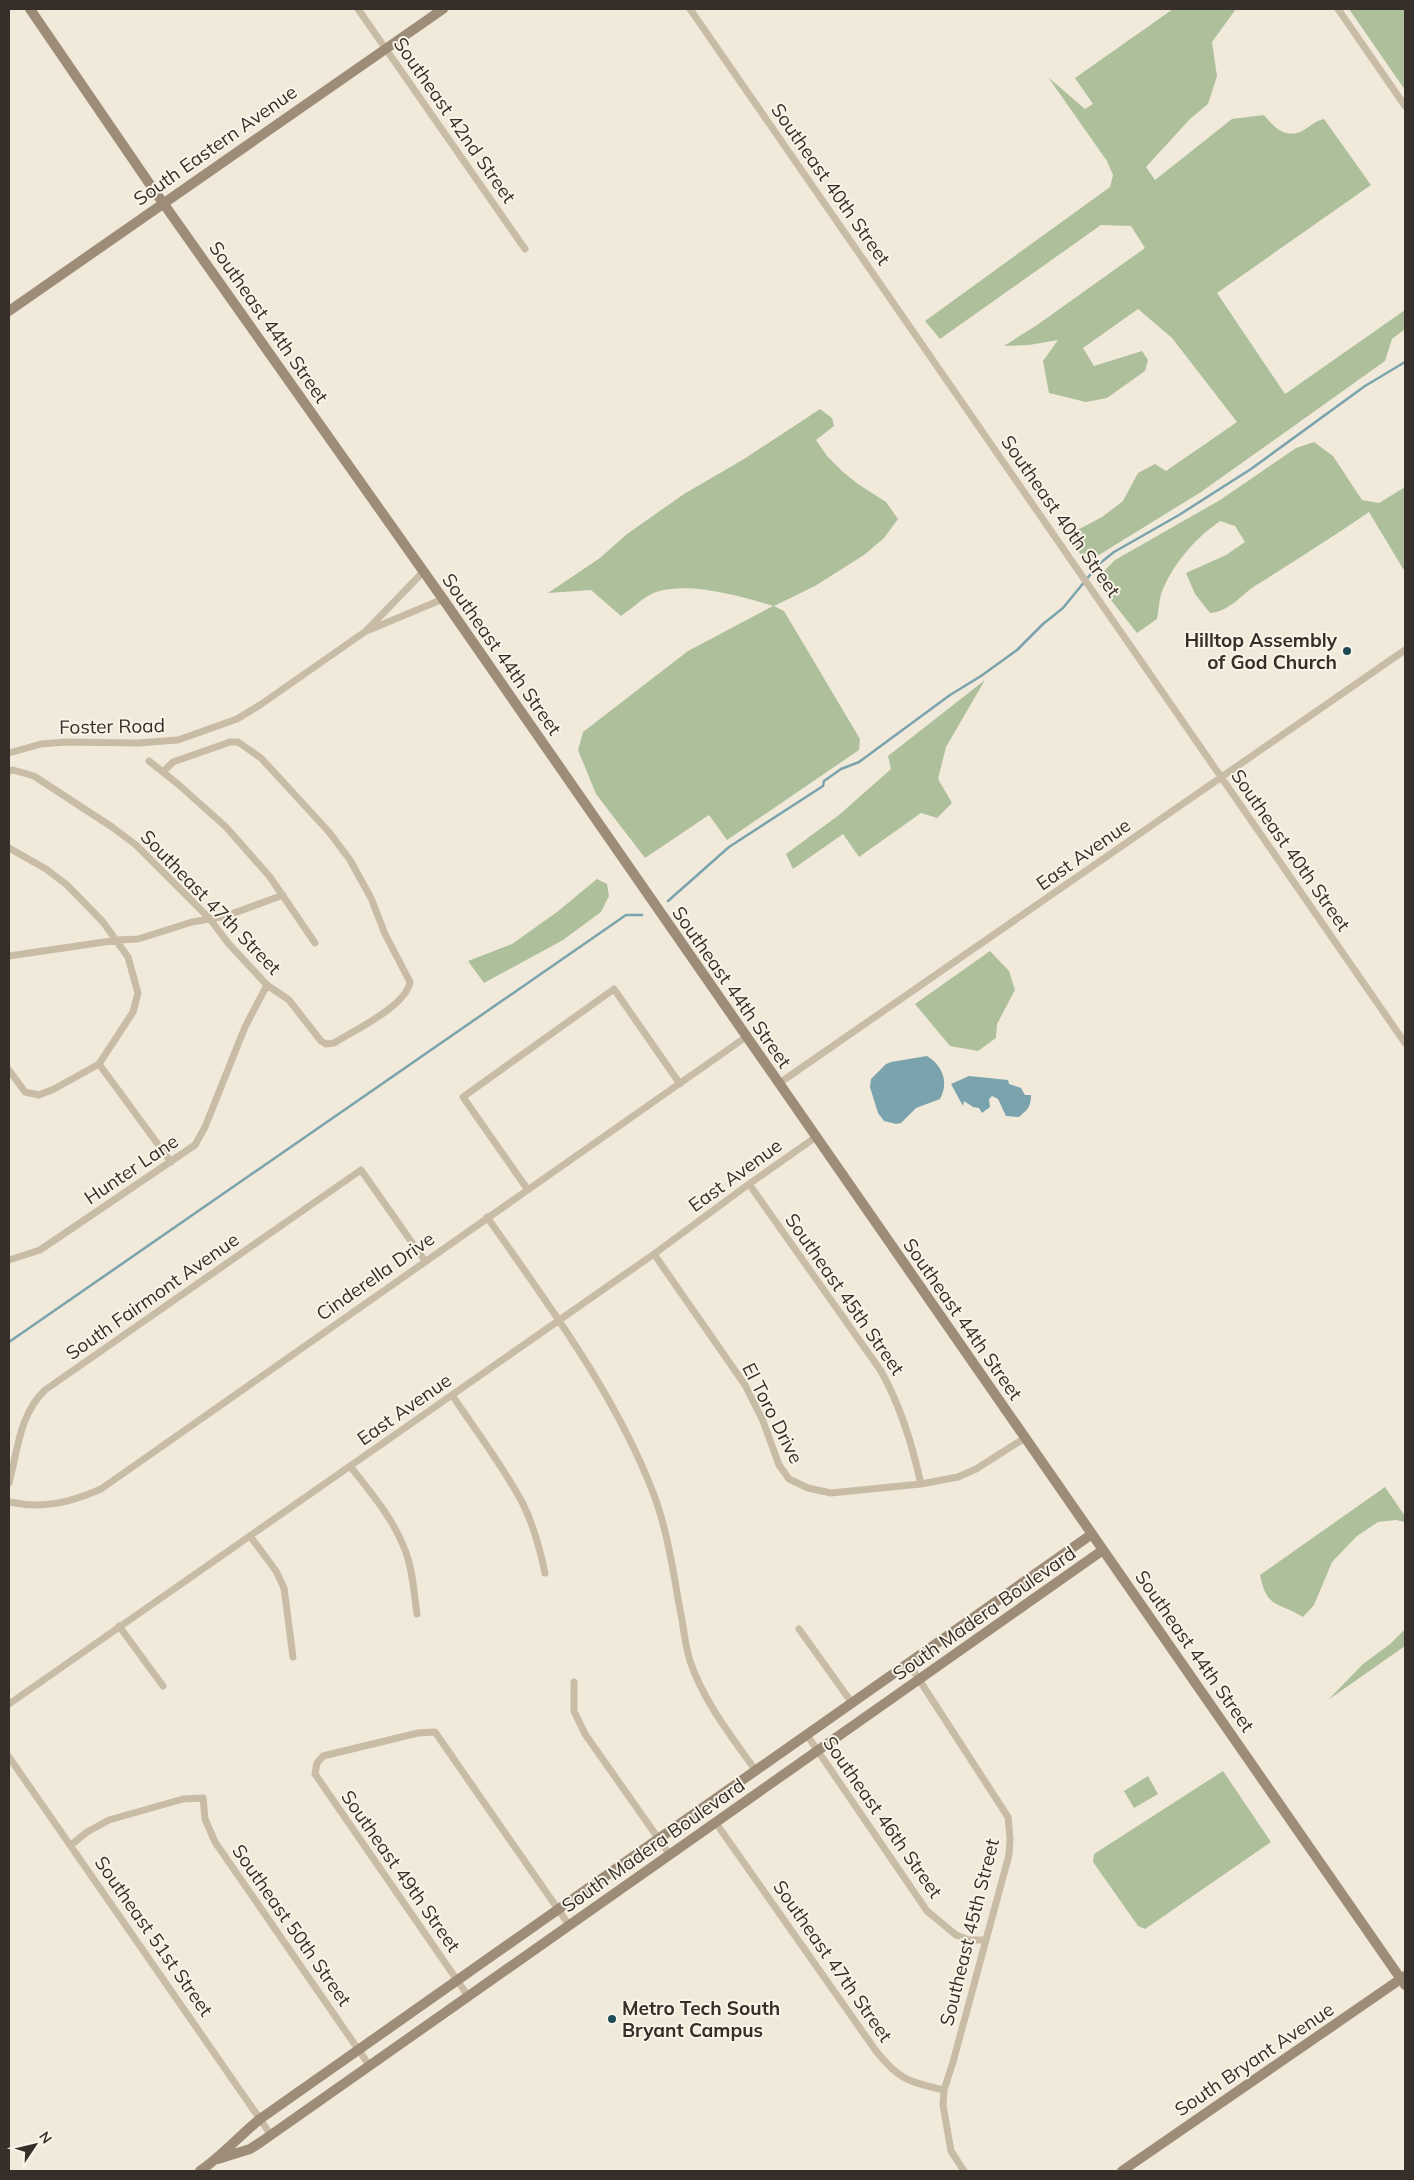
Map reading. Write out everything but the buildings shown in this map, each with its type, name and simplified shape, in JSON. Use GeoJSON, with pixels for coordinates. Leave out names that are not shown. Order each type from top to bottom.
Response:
{"type":"FeatureCollection","features":[{"type":"Feature","properties":{"kind":"main road","name":"Southeast 44th Street"},"geometry":{"type":"LineString","coordinates":[[30,9],[163,203],[443,599],[1024,1438],[1404,1980]]}},
{"type":"Feature","properties":{"kind":"main road","name":"South Eastern Avenue"},"geometry":{"type":"LineString","coordinates":[[9,311],[443,9]]}},
{"type":"Feature","properties":{"kind":"main road","name":"South Madera Boulevard"},"geometry":{"type":"LineString","coordinates":[[200,2171],[217,2159],[234,2140],[260,2119],[1092,1534]]}},
{"type":"Feature","properties":{"kind":"main road","name":"South Madera Boulevard"},"geometry":{"type":"LineString","coordinates":[[217,2159],[250,2148],[271,2135],[1103,1550]]}},
{"type":"Feature","properties":{"kind":"main road","name":"South Bryant Avenue"},"geometry":{"type":"LineString","coordinates":[[1122,2171],[1404,1980]]}},
{"type":"Feature","properties":{"kind":"street","name":"Southeast 42nd Street"},"geometry":{"type":"LineString","coordinates":[[358,9],[525,250]]}},
{"type":"Feature","properties":{"kind":"street","name":"Southeast 40th Street"},"geometry":{"type":"LineString","coordinates":[[690,9],[1405,1044]]}},
{"type":"Feature","properties":{"kind":"street"},"geometry":{"type":"LineString","coordinates":[[1338,9],[1405,106]]}},
{"type":"Feature","properties":{"kind":"street","name":"Foster Road"},"geometry":{"type":"LineString","coordinates":[[9,753],[41,744],[66,742],[138,743],[178,740],[237,719],[366,631],[423,572]]}},
{"type":"Feature","properties":{"kind":"street","name":"Foster Road"},"geometry":{"type":"LineString","coordinates":[[366,631],[443,599]]}},
{"type":"Feature","properties":{"kind":"street","name":"East Avenue"},"geometry":{"type":"LineString","coordinates":[[778,1084],[1405,650]]}},
{"type":"Feature","properties":{"kind":"street","name":"Southeast 47th Street"},"geometry":{"type":"LineString","coordinates":[[9,771],[13,770],[34,776],[112,827],[157,864],[210,919],[228,943],[267,984],[289,1000],[315,1036],[326,1044],[334,1043],[398,1002],[409,988],[410,982],[385,934],[371,898],[350,860],[319,819],[249,748],[238,742],[230,742],[173,762],[164,771]]}},
{"type":"Feature","properties":{"kind":"street"},"geometry":{"type":"LineString","coordinates":[[149,761],[164,771],[226,827],[270,877],[315,943]]}},
{"type":"Feature","properties":{"kind":"street"},"geometry":{"type":"LineString","coordinates":[[9,848],[46,869],[86,903],[118,940],[128,957],[138,993],[133,1012],[99,1064],[54,1089],[39,1095],[25,1092],[9,1070]]}},
{"type":"Feature","properties":{"kind":"street"},"geometry":{"type":"LineString","coordinates":[[9,956],[118,940],[138,939],[226,916],[283,895]]}},
{"type":"Feature","properties":{"kind":"street","name":"Hunter Lane"},"geometry":{"type":"LineString","coordinates":[[9,1260],[40,1250],[187,1152],[201,1136],[245,1027],[267,984]]}},
{"type":"Feature","properties":{"kind":"street"},"geometry":{"type":"LineString","coordinates":[[528,1190],[463,1097],[614,990],[680,1084]]}},
{"type":"Feature","properties":{"kind":"street","name":"Cinderella Drive"},"geometry":{"type":"LineString","coordinates":[[9,1502],[31,1506],[50,1504],[78,1499],[101,1489],[746,1037]]}},
{"type":"Feature","properties":{"kind":"street"},"geometry":{"type":"LineString","coordinates":[[99,1064],[171,1162]]}},
{"type":"Feature","properties":{"kind":"street","name":"East Avenue"},"geometry":{"type":"LineString","coordinates":[[9,1704],[654,1254],[816,1137]]}},
{"type":"Feature","properties":{"kind":"street","name":"South Fairmont Avenue"},"geometry":{"type":"LineString","coordinates":[[9,1483],[26,1413],[34,1400],[45,1390],[361,1170],[425,1261]]}},
{"type":"Feature","properties":{"kind":"street","name":"Southeast 45th Street"},"geometry":{"type":"LineString","coordinates":[[749,1184],[881,1371],[910,1436],[921,1484]]}},
{"type":"Feature","properties":{"kind":"street"},"geometry":{"type":"LineString","coordinates":[[487,1217],[559,1320],[594,1375],[645,1472],[655,1498],[667,1542],[690,1660],[720,1722],[756,1771]]}},
{"type":"Feature","properties":{"kind":"street","name":"El Toro Drive"},"geometry":{"type":"LineString","coordinates":[[654,1254],[745,1385],[763,1421],[779,1465],[789,1479],[808,1488],[831,1493],[921,1484],[958,1477],[976,1469],[1024,1438]]}},
{"type":"Feature","properties":{"kind":"street"},"geometry":{"type":"LineString","coordinates":[[452,1395],[507,1475],[524,1505],[538,1542],[545,1573]]}},
{"type":"Feature","properties":{"kind":"street"},"geometry":{"type":"LineString","coordinates":[[350,1466],[390,1518],[398,1533],[406,1552],[417,1614]]}},
{"type":"Feature","properties":{"kind":"street"},"geometry":{"type":"LineString","coordinates":[[250,1536],[276,1570],[284,1588],[293,1657]]}},
{"type":"Feature","properties":{"kind":"street"},"geometry":{"type":"LineString","coordinates":[[119,1626],[163,1686]]}},
{"type":"Feature","properties":{"kind":"street"},"geometry":{"type":"LineString","coordinates":[[799,1629],[852,1703]]}},
{"type":"Feature","properties":{"kind":"street","name":"Southeast 45th Street"},"geometry":{"type":"LineString","coordinates":[[909,1664],[1008,1817],[1009,1855],[956,2053],[944,2090],[943,2105],[950,2151],[964,2171]]}},
{"type":"Feature","properties":{"kind":"street"},"geometry":{"type":"LineString","coordinates":[[574,1682],[574,1712],[585,1734],[670,1855]]}},
{"type":"Feature","properties":{"kind":"street","name":"Southeast 49th Street"},"geometry":{"type":"LineString","coordinates":[[468,1996],[315,1774],[317,1763],[322,1756],[418,1733],[435,1732],[558,1909]]}},
{"type":"Feature","properties":{"kind":"street","name":"Southeast 46th Street"},"geometry":{"type":"LineString","coordinates":[[807,1736],[927,1911],[956,1935],[969,1940],[985,1940]]}},
{"type":"Feature","properties":{"kind":"street","name":"Southeast 51st Street"},"geometry":{"type":"LineString","coordinates":[[9,1758],[271,2135]]}},
{"type":"Feature","properties":{"kind":"street","name":"Southeast 50th Street"},"geometry":{"type":"LineString","coordinates":[[71,1845],[87,1832],[109,1820],[183,1799],[203,1798],[205,1819],[215,1842],[369,2065]]}},
{"type":"Feature","properties":{"kind":"street","name":"Southeast 47th Street"},"geometry":{"type":"LineString","coordinates":[[716,1823],[892,2071],[908,2080],[944,2090]]}},
{"type":"Feature","properties":{"kind":"street"},"geometry":{"type":"LineString","coordinates":[[558,1909],[568,1925]]}},
{"type":"Feature","properties":{"kind":"green space"},"geometry":{"type":"Polygon","coordinates":[[[1173,9],[1236,9],[1212,42],[1217,76],[1208,104],[1190,119],[1146,167],[1155,180],[1232,119],[1264,115],[1279,130],[1289,133],[1300,132],[1317,121],[1324,119],[1371,185],[1217,293],[1285,394],[1405,310],[1405,329],[1392,339],[1385,361],[1201,492],[1086,563],[1068,535],[1102,517],[1123,501],[1138,473],[1155,464],[1166,471],[1237,422],[1172,338],[1138,309],[1083,348],[1094,366],[1142,351],[1148,360],[1145,371],[1107,398],[1086,402],[1049,393],[1043,361],[1058,340],[1029,345],[1004,346],[1037,325],[1145,248],[1131,226],[1101,225],[940,339],[925,321],[1110,187],[1113,175],[1107,161],[1048,77],[1085,109],[1093,104],[1075,78],[1173,9]]]}},
{"type":"Feature","properties":{"kind":"green space"},"geometry":{"type":"Polygon","coordinates":[[[1349,9],[1405,9],[1405,90],[1349,9]]]}},
{"type":"Feature","properties":{"kind":"green space"},"geometry":{"type":"Polygon","coordinates":[[[820,409],[832,418],[834,426],[816,440],[827,456],[858,484],[886,502],[898,519],[884,538],[864,555],[815,586],[774,606],[784,611],[860,739],[859,750],[727,840],[709,815],[645,858],[596,794],[578,750],[583,732],[688,651],[773,606],[715,591],[683,588],[656,592],[621,616],[591,590],[548,593],[600,558],[627,534],[684,494],[744,459],[820,409]]]}},
{"type":"Feature","properties":{"kind":"green space"},"geometry":{"type":"Polygon","coordinates":[[[1314,442],[1333,456],[1362,500],[1379,503],[1405,487],[1405,572],[1369,512],[1252,588],[1230,606],[1210,613],[1195,594],[1186,573],[1226,555],[1245,542],[1235,526],[1220,521],[1203,535],[1180,560],[1163,589],[1157,619],[1137,633],[1095,580],[1115,560],[1220,500],[1296,448],[1314,442]]]}},
{"type":"Feature","properties":{"kind":"green space"},"geometry":{"type":"Polygon","coordinates":[[[985,680],[946,747],[938,779],[952,803],[937,818],[921,813],[859,857],[843,834],[793,869],[786,854],[839,815],[891,769],[888,756],[985,680]]]}},
{"type":"Feature","properties":{"kind":"green space"},"geometry":{"type":"Polygon","coordinates":[[[597,879],[607,884],[609,896],[601,912],[563,940],[484,983],[468,961],[512,944],[557,912],[597,879]]]}},
{"type":"Feature","properties":{"kind":"green space"},"geometry":{"type":"Polygon","coordinates":[[[990,951],[1009,971],[1015,990],[997,1024],[996,1038],[978,1051],[950,1046],[915,1004],[990,951]]]}},
{"type":"Feature","properties":{"kind":"green space"},"geometry":{"type":"Polygon","coordinates":[[[1385,1487],[1405,1516],[1405,1522],[1396,1520],[1378,1522],[1357,1536],[1332,1562],[1314,1605],[1303,1617],[1274,1603],[1266,1594],[1260,1575],[1385,1487]]]}},
{"type":"Feature","properties":{"kind":"green space"},"geometry":{"type":"Polygon","coordinates":[[[1405,1629],[1405,1646],[1328,1700],[1363,1664],[1390,1644],[1405,1629]]]}},
{"type":"Feature","properties":{"kind":"green space"},"geometry":{"type":"Polygon","coordinates":[[[1223,1771],[1271,1842],[1145,1929],[1138,1926],[1093,1862],[1094,1854],[1223,1771]]]}},
{"type":"Feature","properties":{"kind":"green space"},"geometry":{"type":"Polygon","coordinates":[[[1148,1776],[1158,1794],[1134,1808],[1124,1791],[1148,1776]]]}},
{"type":"Feature","properties":{"kind":"water"},"geometry":{"type":"Polygon","coordinates":[[[927,1056],[933,1060],[943,1075],[944,1087],[940,1099],[916,1108],[901,1123],[896,1124],[884,1121],[878,1113],[870,1087],[871,1079],[886,1064],[927,1056]]]}},
{"type":"Feature","properties":{"kind":"water"},"geometry":{"type":"Polygon","coordinates":[[[969,1076],[1008,1080],[1009,1084],[1021,1088],[1025,1095],[1031,1095],[1029,1105],[1019,1117],[1006,1116],[998,1099],[992,1096],[989,1099],[990,1107],[982,1113],[979,1108],[973,1107],[964,1101],[963,1106],[951,1084],[969,1076]]]}},
{"type":"Feature","properties":{"kind":"waterway"},"geometry":{"type":"LineString","coordinates":[[668,901],[729,847],[823,786],[824,781],[841,769],[859,762],[950,695],[981,676],[1017,650],[1043,624],[1063,608],[1099,564],[1114,552],[1179,515],[1251,469],[1365,386],[1405,362]]}},
{"type":"Feature","properties":{"kind":"waterway"},"geometry":{"type":"LineString","coordinates":[[9,1342],[626,915],[642,915]]}},
{"type":"Feature","properties":{"kind":"place","name":"Hilltop Assembly of God Church"},"geometry":{"type":"Point","coordinates":[1347,651]}},
{"type":"Feature","properties":{"kind":"place","name":"Metro Tech South Bryant Campus"},"geometry":{"type":"Point","coordinates":[612,2019]}}]}
